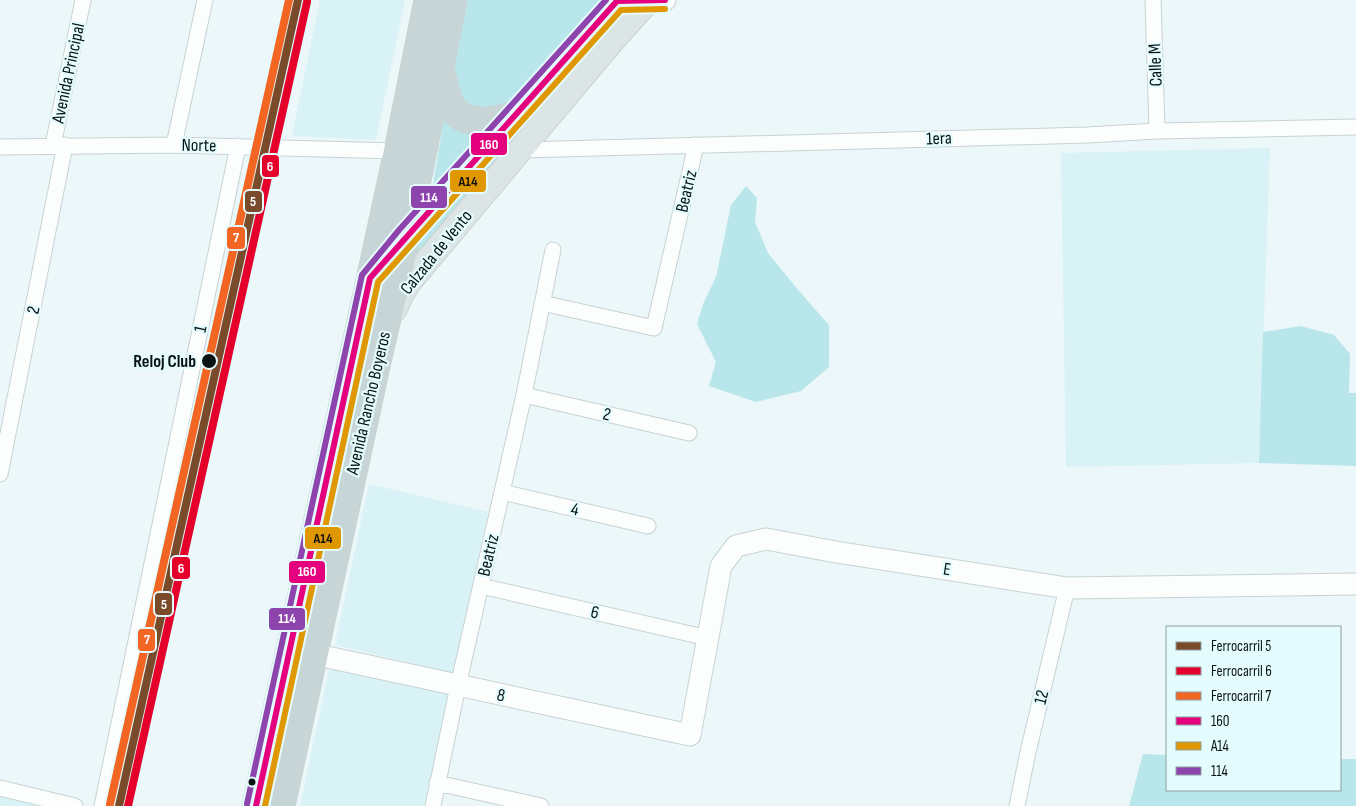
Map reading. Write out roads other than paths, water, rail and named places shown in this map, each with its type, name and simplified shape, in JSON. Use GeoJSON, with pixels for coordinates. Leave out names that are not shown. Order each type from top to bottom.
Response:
{"type":"FeatureCollection","features":[{"type":"Feature","properties":{"kind":"highway","name":"Avenida Rancho Boyeros"},"geometry":{"type":"LineString","coordinates":[[256,806],[398,152],[428,0]]}},
{"type":"Feature","properties":{"kind":"highway","name":"Avenida Rancho Boyeros"},"geometry":{"type":"LineString","coordinates":[[281,806],[378,356],[406,236],[454,0]]}},
{"type":"Feature","properties":{"kind":"highway"},"geometry":{"type":"LineString","coordinates":[[440,65],[449,101],[452,108],[460,115],[472,120],[489,121],[516,114]]}},
{"type":"Feature","properties":{"kind":"highway"},"geometry":{"type":"LineString","coordinates":[[398,152],[416,142],[429,121]]}},
{"type":"Feature","properties":{"kind":"highway"},"geometry":{"type":"LineString","coordinates":[[370,278],[406,236]]}},
{"type":"Feature","properties":{"kind":"main road","name":"Calzada de Vento"},"geometry":{"type":"LineString","coordinates":[[378,356],[395,308],[410,281],[522,150],[604,33],[617,0]]}},
{"type":"Feature","properties":{"kind":"main road","name":"Calzada de Vento"},"geometry":{"type":"LineString","coordinates":[[406,236],[516,114],[604,33],[649,0]]}},
{"type":"Feature","properties":{"kind":"street","name":"Avenida Principal"},"geometry":{"type":"LineString","coordinates":[[59,145],[83,0]]}},
{"type":"Feature","properties":{"kind":"street"},"geometry":{"type":"LineString","coordinates":[[174,145],[205,0]]}},
{"type":"Feature","properties":{"kind":"street"},"geometry":{"type":"LineString","coordinates":[[617,0],[665,0]]}},
{"type":"Feature","properties":{"kind":"street","name":"Calle M"},"geometry":{"type":"LineString","coordinates":[[1152,0],[1157,131]]}},
{"type":"Feature","properties":{"kind":"street","name":"1era"},"geometry":{"type":"LineString","coordinates":[[522,150],[1356,127]]}},
{"type":"Feature","properties":{"kind":"street","name":"2"},"geometry":{"type":"LineString","coordinates":[[0,474],[59,145]]}},
{"type":"Feature","properties":{"kind":"street","name":"Norte"},"geometry":{"type":"LineString","coordinates":[[0,147],[174,145],[398,152]]}},
{"type":"Feature","properties":{"kind":"street","name":"Beatriz"},"geometry":{"type":"LineString","coordinates":[[542,303],[654,328],[696,145]]}},
{"type":"Feature","properties":{"kind":"street","name":"1"},"geometry":{"type":"LineString","coordinates":[[102,806],[238,146]]}},
{"type":"Feature","properties":{"kind":"street","name":"Beatriz"},"geometry":{"type":"LineString","coordinates":[[433,806],[458,686],[524,395],[553,250]]}},
{"type":"Feature","properties":{"kind":"street","name":"2"},"geometry":{"type":"LineString","coordinates":[[524,395],[689,433]]}},
{"type":"Feature","properties":{"kind":"street","name":"4"},"geometry":{"type":"LineString","coordinates":[[502,492],[648,526]]}},
{"type":"Feature","properties":{"kind":"street","name":"E"},"geometry":{"type":"LineString","coordinates":[[690,735],[722,566],[736,546],[766,539],[836,552],[1068,588],[1356,584]]}},
{"type":"Feature","properties":{"kind":"street","name":"6"},"geometry":{"type":"LineString","coordinates":[[481,586],[708,638]]}},
{"type":"Feature","properties":{"kind":"street","name":"12"},"geometry":{"type":"LineString","coordinates":[[1017,806],[1028,752],[1068,588]]}},
{"type":"Feature","properties":{"kind":"street","name":"8"},"geometry":{"type":"LineString","coordinates":[[313,654],[690,735]]}},
{"type":"Feature","properties":{"kind":"street"},"geometry":{"type":"LineString","coordinates":[[438,784],[541,806]]}},
{"type":"Feature","properties":{"kind":"street"},"geometry":{"type":"LineString","coordinates":[[0,788],[75,806]]}},
{"type":"Feature","properties":{"kind":"rail line","name":"7"},"geometry":{"type":"LineString","coordinates":[[110,804],[289,0]]}},
{"type":"Feature","properties":{"kind":"rail line","name":"5"},"geometry":{"type":"LineString","coordinates":[[119,806],[298,0]]}},
{"type":"Feature","properties":{"kind":"rail line","name":"6"},"geometry":{"type":"LineString","coordinates":[[128,806],[307,2]]}},
{"type":"Feature","properties":{"kind":"place","name":"Reloj Club"},"geometry":{"type":"Point","coordinates":[209,361]}}]}
